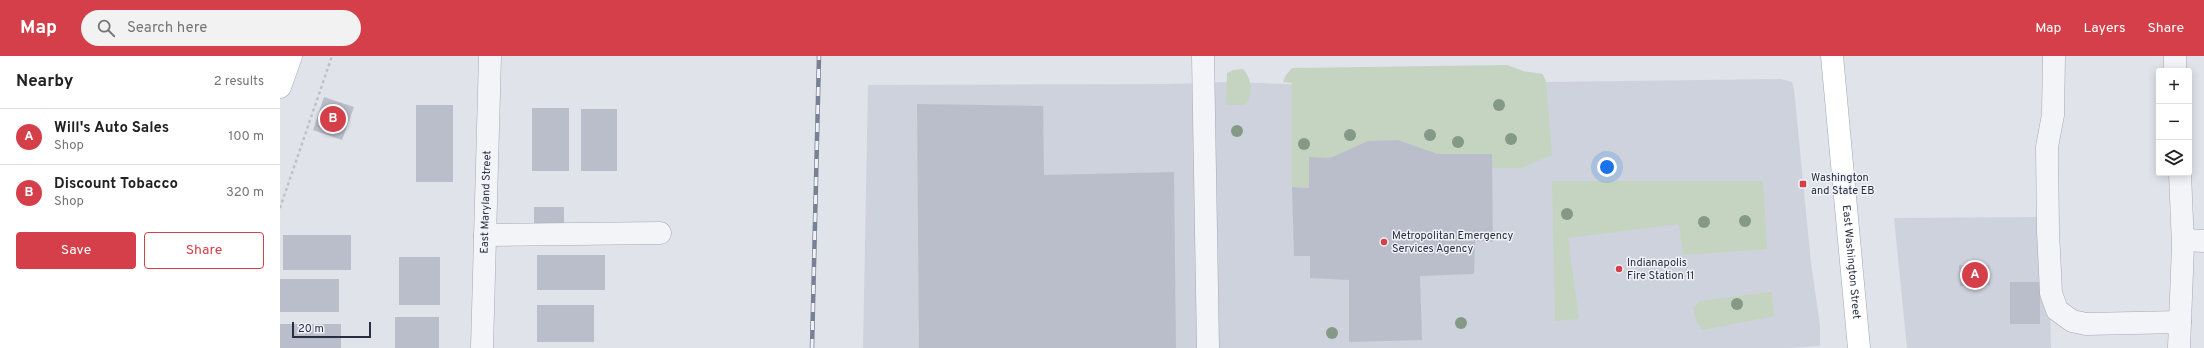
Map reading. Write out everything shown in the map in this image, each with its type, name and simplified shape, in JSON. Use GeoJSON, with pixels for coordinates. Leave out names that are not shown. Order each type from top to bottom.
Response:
{"type":"FeatureCollection","features":[{"type":"Feature","properties":{"kind":"main road"},"geometry":{"type":"LineString","coordinates":[[280,87],[291,56]]}},
{"type":"Feature","properties":{"kind":"main road","name":"East Washington Street"},"geometry":{"type":"LineString","coordinates":[[1832,56],[1860,348]]}},
{"type":"Feature","properties":{"kind":"street","name":"East Maryland Street"},"geometry":{"type":"LineString","coordinates":[[482,348],[490,56]]}},
{"type":"Feature","properties":{"kind":"street"},"geometry":{"type":"LineString","coordinates":[[1202,56],[1208,348]]}},
{"type":"Feature","properties":{"kind":"street"},"geometry":{"type":"LineString","coordinates":[[2054,56],[2053,115],[2047,147],[2048,230],[2051,293],[2057,310],[2072,321],[2086,324],[2180,322]]}},
{"type":"Feature","properties":{"kind":"street"},"geometry":{"type":"LineString","coordinates":[[2175,56],[2176,68]]}},
{"type":"Feature","properties":{"kind":"street"},"geometry":{"type":"LineString","coordinates":[[2179,348],[2180,322],[2194,241],[2181,176]]}},
{"type":"Feature","properties":{"kind":"street"},"geometry":{"type":"LineString","coordinates":[[485,235],[660,233]]}},
{"type":"Feature","properties":{"kind":"path"},"geometry":{"type":"LineString","coordinates":[[280,208],[332,56]]}},
{"type":"Feature","properties":{"kind":"shaded area"},"geometry":{"type":"Polygon","coordinates":[[[1781,79],[1792,82],[1794,89],[1811,263],[1820,325],[1820,346],[1789,348],[863,348],[868,85],[1170,84],[1226,82],[1286,84],[1781,79]]]}},
{"type":"Feature","properties":{"kind":"shaded area"},"geometry":{"type":"Polygon","coordinates":[[[2048,217],[2051,348],[1907,348],[1894,218],[2048,217]]]}},
{"type":"Feature","properties":{"kind":"green space"},"geometry":{"type":"Polygon","coordinates":[[[1507,65],[1523,71],[1543,74],[1546,82],[1552,155],[1521,168],[1492,168],[1492,154],[1438,154],[1398,140],[1368,141],[1330,158],[1309,188],[1292,187],[1292,83],[1283,82],[1286,75],[1292,68],[1507,65]]]}},
{"type":"Feature","properties":{"kind":"green space"},"geometry":{"type":"Polygon","coordinates":[[[1243,69],[1250,82],[1250,97],[1245,105],[1226,105],[1227,73],[1233,70],[1243,69]]]}},
{"type":"Feature","properties":{"kind":"green space"},"geometry":{"type":"Polygon","coordinates":[[[1552,181],[1763,181],[1767,249],[1683,255],[1679,224],[1568,238],[1579,319],[1555,321],[1552,181]]]}},
{"type":"Feature","properties":{"kind":"green space"},"geometry":{"type":"Polygon","coordinates":[[[1772,292],[1774,316],[1702,330],[1697,322],[1693,309],[1699,301],[1772,292]]]}},
{"type":"Feature","properties":{"kind":"building"},"geometry":{"type":"Polygon","coordinates":[[[324,97],[354,107],[342,140],[313,130],[324,97]]]}},
{"type":"Feature","properties":{"kind":"building"},"geometry":{"type":"Polygon","coordinates":[[[917,104],[1043,106],[1044,175],[1174,172],[1176,348],[919,348],[917,104]]]}},
{"type":"Feature","properties":{"kind":"building"},"geometry":{"type":"Polygon","coordinates":[[[416,105],[453,105],[453,182],[416,182],[416,105]]]}},
{"type":"Feature","properties":{"kind":"building"},"geometry":{"type":"Polygon","coordinates":[[[532,108],[569,108],[569,171],[532,171],[532,108]]]}},
{"type":"Feature","properties":{"kind":"building"},"geometry":{"type":"Polygon","coordinates":[[[581,109],[617,109],[617,171],[581,171],[581,109]]]}},
{"type":"Feature","properties":{"kind":"building","name":"Metropolitan Emergency Services Agency"},"geometry":{"type":"Polygon","coordinates":[[[1398,140],[1438,154],[1492,154],[1493,242],[1475,241],[1474,274],[1420,276],[1422,340],[1349,342],[1349,280],[1310,278],[1310,256],[1294,256],[1292,187],[1309,188],[1309,157],[1330,158],[1368,141],[1398,140]]]}},
{"type":"Feature","properties":{"kind":"building"},"geometry":{"type":"Polygon","coordinates":[[[534,207],[564,207],[564,229],[534,229],[534,207]]]}},
{"type":"Feature","properties":{"kind":"building"},"geometry":{"type":"Polygon","coordinates":[[[283,235],[351,235],[351,270],[283,270],[283,235]]]}},
{"type":"Feature","properties":{"kind":"building"},"geometry":{"type":"Polygon","coordinates":[[[537,255],[605,255],[605,290],[537,290],[537,255]]]}},
{"type":"Feature","properties":{"kind":"building"},"geometry":{"type":"Polygon","coordinates":[[[399,257],[440,257],[440,305],[399,305],[399,257]]]}},
{"type":"Feature","properties":{"kind":"building"},"geometry":{"type":"Polygon","coordinates":[[[1959,265],[1989,265],[1990,285],[1960,286],[1959,265]]]}},
{"type":"Feature","properties":{"kind":"building"},"geometry":{"type":"Polygon","coordinates":[[[280,279],[339,279],[339,312],[280,312],[280,279]]]}},
{"type":"Feature","properties":{"kind":"building"},"geometry":{"type":"Polygon","coordinates":[[[2010,282],[2040,282],[2040,324],[2010,324],[2010,282]]]}},
{"type":"Feature","properties":{"kind":"building"},"geometry":{"type":"Polygon","coordinates":[[[537,305],[594,305],[594,342],[537,342],[537,305]]]}},
{"type":"Feature","properties":{"kind":"building"},"geometry":{"type":"Polygon","coordinates":[[[395,317],[439,317],[439,348],[395,348],[395,317]]]}},
{"type":"Feature","properties":{"kind":"building"},"geometry":{"type":"Polygon","coordinates":[[[280,324],[341,324],[341,348],[280,348],[280,324]]]}},
{"type":"Feature","properties":{"kind":"railway"},"geometry":{"type":"LineString","coordinates":[[812,348],[819,56]]}},
{"type":"Feature","properties":{"kind":"place","name":"Discount Tobacco"},"geometry":{"type":"Point","coordinates":[333,119]}},
{"type":"Feature","properties":{"kind":"place","name":"Washington and State EB"},"geometry":{"type":"Point","coordinates":[1803,184]}},
{"type":"Feature","properties":{"kind":"place","name":"Metropolitan Emergency Services Agency"},"geometry":{"type":"Point","coordinates":[1384,242]}},
{"type":"Feature","properties":{"kind":"place","name":"Indianapolis Fire Station 11"},"geometry":{"type":"Point","coordinates":[1619,269]}},
{"type":"Feature","properties":{"kind":"place","name":"Will's Auto Sales"},"geometry":{"type":"Point","coordinates":[1975,275]}}]}
